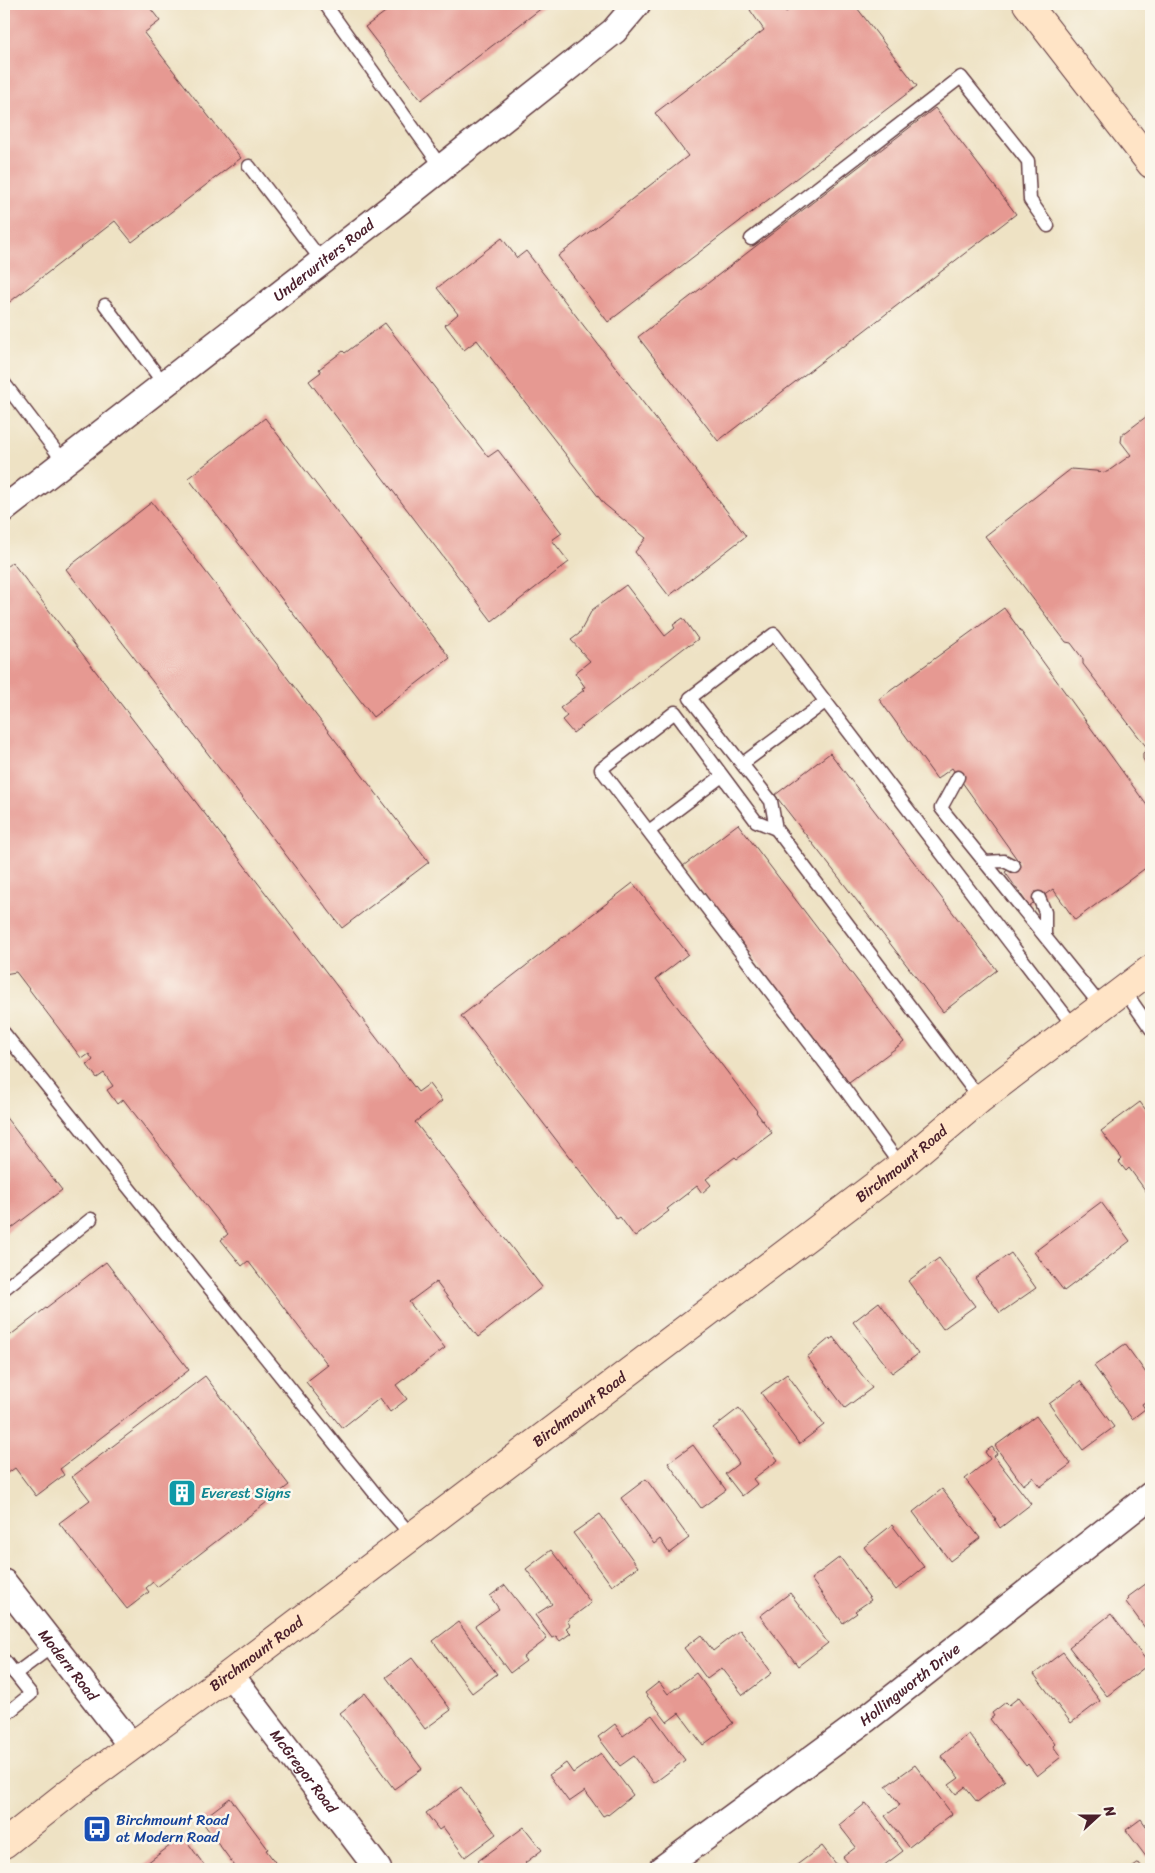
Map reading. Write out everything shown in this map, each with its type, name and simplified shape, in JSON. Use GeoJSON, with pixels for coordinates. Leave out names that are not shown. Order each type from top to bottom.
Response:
{"type":"FeatureCollection","features":[{"type":"Feature","properties":{"kind":"main road"},"geometry":{"type":"LineString","coordinates":[[1028,4],[1151,164]]}},
{"type":"Feature","properties":{"kind":"main road","name":"Birchmount Road"},"geometry":{"type":"LineString","coordinates":[[4,1844],[71,1791],[230,1674],[902,1166],[980,1099],[1151,968]]}},
{"type":"Feature","properties":{"kind":"street","name":"Underwriters Road"},"geometry":{"type":"LineString","coordinates":[[4,509],[442,168],[614,30],[637,4]]}},
{"type":"Feature","properties":{"kind":"street","name":"Hollingworth Drive"},"geometry":{"type":"LineString","coordinates":[[662,1869],[866,1719],[1151,1494]]}},
{"type":"Feature","properties":{"kind":"street","name":"Modern Road"},"geometry":{"type":"LineString","coordinates":[[4,1583],[132,1745]]}},
{"type":"Feature","properties":{"kind":"street","name":"McGregor Road"},"geometry":{"type":"LineString","coordinates":[[230,1674],[378,1869]]}},
{"type":"Feature","properties":{"kind":"lane"},"geometry":{"type":"LineString","coordinates":[[325,4],[442,168]]}},
{"type":"Feature","properties":{"kind":"lane"},"geometry":{"type":"LineString","coordinates":[[751,238],[961,77],[1028,161],[1030,200],[1048,226]]}},
{"type":"Feature","properties":{"kind":"lane"},"geometry":{"type":"LineString","coordinates":[[249,166],[322,261]]}},
{"type":"Feature","properties":{"kind":"lane"},"geometry":{"type":"LineString","coordinates":[[105,305],[164,384]]}},
{"type":"Feature","properties":{"kind":"lane"},"geometry":{"type":"LineString","coordinates":[[4,383],[64,462]]}},
{"type":"Feature","properties":{"kind":"lane"},"geometry":{"type":"LineString","coordinates":[[980,1099],[776,829],[771,801],[690,698],[774,634],[1074,1028]]}},
{"type":"Feature","properties":{"kind":"lane"},"geometry":{"type":"LineString","coordinates":[[742,764],[825,702]]}},
{"type":"Feature","properties":{"kind":"lane"},"geometry":{"type":"LineString","coordinates":[[776,829],[756,821],[675,712],[601,769],[902,1166]]}},
{"type":"Feature","properties":{"kind":"lane"},"geometry":{"type":"LineString","coordinates":[[648,831],[722,776]]}},
{"type":"Feature","properties":{"kind":"lane"},"geometry":{"type":"LineString","coordinates":[[958,777],[941,808],[1101,1006]]}},
{"type":"Feature","properties":{"kind":"lane"},"geometry":{"type":"LineString","coordinates":[[985,862],[1004,861],[1014,866]]}},
{"type":"Feature","properties":{"kind":"lane"},"geometry":{"type":"LineString","coordinates":[[1039,898],[1045,912],[1045,936]]}},
{"type":"Feature","properties":{"kind":"lane"},"geometry":{"type":"LineString","coordinates":[[1123,989],[1151,1029]]}},
{"type":"Feature","properties":{"kind":"lane"},"geometry":{"type":"LineString","coordinates":[[4,1032],[377,1496],[412,1536]]}},
{"type":"Feature","properties":{"kind":"lane"},"geometry":{"type":"LineString","coordinates":[[4,1289],[91,1220]]}},
{"type":"Feature","properties":{"kind":"lane"},"geometry":{"type":"LineString","coordinates":[[15,1674],[54,1645]]}},
{"type":"Feature","properties":{"kind":"lane"},"geometry":{"type":"LineString","coordinates":[[4,1660],[31,1694],[4,1716]]}},
{"type":"Feature","properties":{"kind":"building"},"geometry":{"type":"Polygon","coordinates":[[[4,4],[121,4],[123,6],[127,4],[147,4],[160,21],[144,33],[241,158],[132,242],[115,221],[7,304],[4,299],[4,4]]]}},
{"type":"Feature","properties":{"kind":"building"},"geometry":{"type":"Polygon","coordinates":[[[396,4],[547,4],[421,100],[365,27],[396,4]]]}},
{"type":"Feature","properties":{"kind":"building"},"geometry":{"type":"Polygon","coordinates":[[[758,4],[780,4],[786,12],[797,4],[854,4],[917,86],[608,322],[558,256],[688,156],[655,113],[764,30],[750,10],[758,4]]]}},
{"type":"Feature","properties":{"kind":"building"},"geometry":{"type":"Polygon","coordinates":[[[935,108],[1016,214],[718,441],[638,337],[935,108]]]}},
{"type":"Feature","properties":{"kind":"building"},"geometry":{"type":"Polygon","coordinates":[[[502,238],[517,258],[526,251],[746,536],[669,596],[635,552],[646,538],[604,504],[477,340],[464,350],[445,325],[458,314],[437,288],[502,238]]]}},
{"type":"Feature","properties":{"kind":"building"},"geometry":{"type":"Polygon","coordinates":[[[385,323],[488,457],[498,450],[562,533],[552,540],[569,562],[492,621],[309,381],[321,372],[319,369],[343,351],[345,353],[385,323]]]}},
{"type":"Feature","properties":{"kind":"building"},"geometry":{"type":"Polygon","coordinates":[[[1151,413],[1151,771],[1143,759],[1143,753],[1148,749],[1083,664],[1083,659],[1071,643],[1066,642],[985,536],[1071,469],[1107,472],[1131,455],[1121,442],[1122,435],[1151,413]]]}},
{"type":"Feature","properties":{"kind":"building"},"geometry":{"type":"Polygon","coordinates":[[[265,418],[450,658],[373,717],[188,478],[265,418]]]}},
{"type":"Feature","properties":{"kind":"building"},"geometry":{"type":"Polygon","coordinates":[[[152,502],[429,862],[342,928],[66,569],[152,502]]]}},
{"type":"Feature","properties":{"kind":"building"},"geometry":{"type":"Polygon","coordinates":[[[12,562],[418,1092],[429,1084],[442,1101],[415,1122],[542,1287],[478,1337],[436,1282],[409,1302],[445,1348],[396,1385],[407,1399],[390,1412],[380,1398],[342,1428],[306,1382],[328,1365],[248,1261],[242,1266],[221,1240],[228,1234],[123,1099],[117,1104],[107,1090],[113,1086],[104,1073],[97,1078],[87,1065],[93,1060],[89,1054],[82,1059],[16,972],[4,974],[4,569],[12,562]]]}},
{"type":"Feature","properties":{"kind":"building"},"geometry":{"type":"Polygon","coordinates":[[[626,585],[665,636],[675,628],[673,625],[683,618],[698,639],[573,733],[562,720],[567,716],[560,708],[584,690],[582,688],[585,687],[575,673],[590,661],[571,640],[579,634],[592,610],[626,585]]]}},
{"type":"Feature","properties":{"kind":"building"},"geometry":{"type":"Polygon","coordinates":[[[1004,608],[1151,811],[1151,864],[1075,920],[1053,889],[1029,906],[1005,872],[1019,862],[952,768],[937,779],[879,699],[1004,608]]]}},
{"type":"Feature","properties":{"kind":"building"},"geometry":{"type":"Polygon","coordinates":[[[830,753],[997,970],[943,1012],[775,795],[830,753]]]}},
{"type":"Feature","properties":{"kind":"building"},"geometry":{"type":"Polygon","coordinates":[[[738,824],[904,1042],[849,1083],[683,866],[738,824]]]}},
{"type":"Feature","properties":{"kind":"building"},"geometry":{"type":"Polygon","coordinates":[[[633,883],[688,954],[656,979],[772,1133],[706,1179],[711,1185],[702,1193],[697,1186],[667,1209],[669,1211],[635,1237],[620,1217],[617,1219],[461,1016],[633,883]]]}},
{"type":"Feature","properties":{"kind":"building"},"geometry":{"type":"Polygon","coordinates":[[[1140,1102],[1151,1117],[1151,1198],[1129,1168],[1126,1171],[1119,1162],[1122,1159],[1101,1131],[1140,1102]]]}},
{"type":"Feature","properties":{"kind":"building"},"geometry":{"type":"Polygon","coordinates":[[[4,1115],[62,1190],[4,1234],[4,1115]]]}},
{"type":"Feature","properties":{"kind":"building"},"geometry":{"type":"Polygon","coordinates":[[[1101,1202],[1130,1241],[1064,1291],[1034,1252],[1101,1202]]]}},
{"type":"Feature","properties":{"kind":"building"},"geometry":{"type":"Polygon","coordinates":[[[1011,1253],[1036,1288],[1000,1313],[975,1278],[1011,1253]]]}},
{"type":"Feature","properties":{"kind":"building"},"geometry":{"type":"Polygon","coordinates":[[[939,1258],[975,1306],[943,1329],[908,1281],[939,1258]]]}},
{"type":"Feature","properties":{"kind":"building"},"geometry":{"type":"Polygon","coordinates":[[[106,1262],[189,1370],[60,1469],[64,1475],[36,1496],[15,1468],[8,1473],[4,1468],[4,1340],[106,1262]]]}},
{"type":"Feature","properties":{"kind":"building"},"geometry":{"type":"Polygon","coordinates":[[[879,1302],[918,1354],[892,1373],[853,1322],[879,1302]]]}},
{"type":"Feature","properties":{"kind":"building"},"geometry":{"type":"Polygon","coordinates":[[[833,1337],[872,1388],[845,1408],[807,1357],[833,1337]]]}},
{"type":"Feature","properties":{"kind":"building"},"geometry":{"type":"Polygon","coordinates":[[[1125,1344],[1151,1380],[1151,1398],[1142,1404],[1145,1409],[1132,1419],[1094,1366],[1125,1344]]]}},
{"type":"Feature","properties":{"kind":"building"},"geometry":{"type":"Polygon","coordinates":[[[787,1374],[824,1425],[799,1444],[761,1393],[787,1374]]]}},
{"type":"Feature","properties":{"kind":"building","name":"Everest Signs"},"geometry":{"type":"Polygon","coordinates":[[[205,1376],[289,1485],[157,1587],[153,1582],[146,1588],[149,1592],[127,1609],[59,1523],[90,1500],[72,1477],[205,1376]]]}},
{"type":"Feature","properties":{"kind":"building"},"geometry":{"type":"Polygon","coordinates":[[[1080,1381],[1114,1427],[1083,1450],[1049,1404],[1080,1381]]]}},
{"type":"Feature","properties":{"kind":"building"},"geometry":{"type":"Polygon","coordinates":[[[739,1408],[778,1460],[753,1479],[757,1484],[742,1496],[725,1474],[739,1463],[713,1428],[739,1408]]]}},
{"type":"Feature","properties":{"kind":"building"},"geometry":{"type":"Polygon","coordinates":[[[1036,1416],[1071,1464],[1040,1487],[1033,1477],[1023,1485],[995,1446],[1036,1416]]]}},
{"type":"Feature","properties":{"kind":"building"},"geometry":{"type":"Polygon","coordinates":[[[693,1445],[726,1490],[701,1508],[668,1463],[693,1445]]]}},
{"type":"Feature","properties":{"kind":"building"},"geometry":{"type":"Polygon","coordinates":[[[992,1447],[997,1454],[994,1456],[1031,1504],[1000,1528],[996,1519],[965,1479],[990,1459],[985,1452],[992,1447]]]}},
{"type":"Feature","properties":{"kind":"building"},"geometry":{"type":"Polygon","coordinates":[[[646,1479],[689,1538],[669,1553],[660,1539],[654,1544],[621,1498],[646,1479]]]}},
{"type":"Feature","properties":{"kind":"building"},"geometry":{"type":"Polygon","coordinates":[[[942,1489],[980,1538],[950,1561],[913,1512],[942,1489]]]}},
{"type":"Feature","properties":{"kind":"building"},"geometry":{"type":"Polygon","coordinates":[[[600,1514],[638,1567],[612,1586],[573,1533],[600,1514]]]}},
{"type":"Feature","properties":{"kind":"building"},"geometry":{"type":"Polygon","coordinates":[[[892,1525],[924,1567],[896,1590],[864,1547],[892,1525]]]}},
{"type":"Feature","properties":{"kind":"building"},"geometry":{"type":"Polygon","coordinates":[[[551,1550],[591,1603],[567,1621],[570,1625],[566,1628],[571,1633],[560,1641],[556,1636],[552,1638],[535,1615],[552,1604],[526,1569],[551,1550]]]}},
{"type":"Feature","properties":{"kind":"building"},"geometry":{"type":"Polygon","coordinates":[[[840,1557],[871,1600],[855,1611],[857,1613],[843,1623],[811,1579],[840,1557]]]}},
{"type":"Feature","properties":{"kind":"building"},"geometry":{"type":"Polygon","coordinates":[[[1151,1580],[1151,1636],[1126,1602],[1129,1599],[1128,1597],[1151,1580]]]}},
{"type":"Feature","properties":{"kind":"building"},"geometry":{"type":"Polygon","coordinates":[[[505,1585],[547,1639],[523,1657],[526,1661],[510,1673],[475,1626],[499,1609],[490,1596],[505,1585]]]}},
{"type":"Feature","properties":{"kind":"building"},"geometry":{"type":"Polygon","coordinates":[[[790,1593],[828,1643],[798,1666],[760,1616],[790,1593]]]}},
{"type":"Feature","properties":{"kind":"building"},"geometry":{"type":"Polygon","coordinates":[[[1111,1614],[1149,1664],[1107,1696],[1069,1647],[1111,1614]]]}},
{"type":"Feature","properties":{"kind":"building"},"geometry":{"type":"Polygon","coordinates":[[[458,1622],[497,1674],[472,1693],[433,1641],[458,1622]]]}},
{"type":"Feature","properties":{"kind":"building"},"geometry":{"type":"Polygon","coordinates":[[[740,1630],[772,1673],[743,1695],[722,1668],[707,1679],[684,1648],[701,1635],[713,1651],[740,1630]]]}},
{"type":"Feature","properties":{"kind":"building"},"geometry":{"type":"Polygon","coordinates":[[[1063,1652],[1100,1701],[1071,1723],[1034,1674],[1063,1652]]]}},
{"type":"Feature","properties":{"kind":"building"},"geometry":{"type":"Polygon","coordinates":[[[412,1658],[451,1710],[425,1729],[386,1677],[412,1658]]]}},
{"type":"Feature","properties":{"kind":"building"},"geometry":{"type":"Polygon","coordinates":[[[696,1673],[733,1723],[703,1745],[679,1713],[667,1722],[645,1693],[659,1682],[668,1694],[696,1673]]]}},
{"type":"Feature","properties":{"kind":"building"},"geometry":{"type":"Polygon","coordinates":[[[365,1693],[422,1769],[394,1789],[377,1766],[379,1765],[340,1713],[365,1693]]]}},
{"type":"Feature","properties":{"kind":"building"},"geometry":{"type":"Polygon","coordinates":[[[1019,1697],[1055,1744],[1053,1746],[1061,1757],[1037,1776],[1028,1764],[1026,1766],[990,1719],[994,1716],[992,1713],[1006,1702],[1009,1705],[1019,1697]]]}},
{"type":"Feature","properties":{"kind":"building"},"geometry":{"type":"Polygon","coordinates":[[[652,1715],[685,1760],[654,1783],[634,1756],[620,1766],[598,1737],[615,1724],[623,1736],[652,1715]]]}},
{"type":"Feature","properties":{"kind":"building"},"geometry":{"type":"Polygon","coordinates":[[[969,1734],[1005,1781],[977,1802],[965,1787],[956,1794],[949,1785],[959,1778],[941,1756],[969,1734]]]}},
{"type":"Feature","properties":{"kind":"building"},"geometry":{"type":"Polygon","coordinates":[[[601,1753],[633,1795],[608,1815],[603,1816],[585,1791],[569,1802],[549,1775],[566,1763],[573,1773],[601,1753]]]}},
{"type":"Feature","properties":{"kind":"building"},"geometry":{"type":"Polygon","coordinates":[[[915,1765],[952,1814],[909,1847],[885,1816],[900,1805],[886,1786],[915,1765]]]}},
{"type":"Feature","properties":{"kind":"building"},"geometry":{"type":"Polygon","coordinates":[[[461,1787],[496,1834],[465,1857],[443,1827],[439,1830],[426,1813],[461,1787]]]}},
{"type":"Feature","properties":{"kind":"building"},"geometry":{"type":"Polygon","coordinates":[[[230,1798],[268,1849],[266,1850],[280,1869],[237,1869],[201,1820],[230,1798]]]}},
{"type":"Feature","properties":{"kind":"building"},"geometry":{"type":"Polygon","coordinates":[[[866,1803],[903,1851],[879,1869],[853,1869],[843,1857],[856,1847],[839,1825],[866,1803]]]}},
{"type":"Feature","properties":{"kind":"building"},"geometry":{"type":"Polygon","coordinates":[[[1141,1819],[1151,1833],[1151,1855],[1147,1858],[1126,1830],[1141,1819]]]}},
{"type":"Feature","properties":{"kind":"building"},"geometry":{"type":"Polygon","coordinates":[[[524,1827],[542,1850],[525,1863],[530,1869],[484,1869],[478,1861],[524,1827]]]}},
{"type":"Feature","properties":{"kind":"building"},"geometry":{"type":"Polygon","coordinates":[[[183,1836],[204,1865],[198,1869],[139,1869],[183,1836]]]}},
{"type":"Feature","properties":{"kind":"building"},"geometry":{"type":"Polygon","coordinates":[[[822,1846],[840,1869],[796,1869],[794,1867],[822,1846]]]}},
{"type":"Feature","properties":{"kind":"building"},"geometry":{"type":"Polygon","coordinates":[[[1139,1863],[1143,1869],[1130,1869],[1139,1863]]]}},
{"type":"Feature","properties":{"kind":"place","name":"Everest Signs"},"geometry":{"type":"Point","coordinates":[182,1493]}},
{"type":"Feature","properties":{"kind":"place","name":"Birchmount Road at Modern Road"},"geometry":{"type":"Point","coordinates":[97,1829]}}]}
